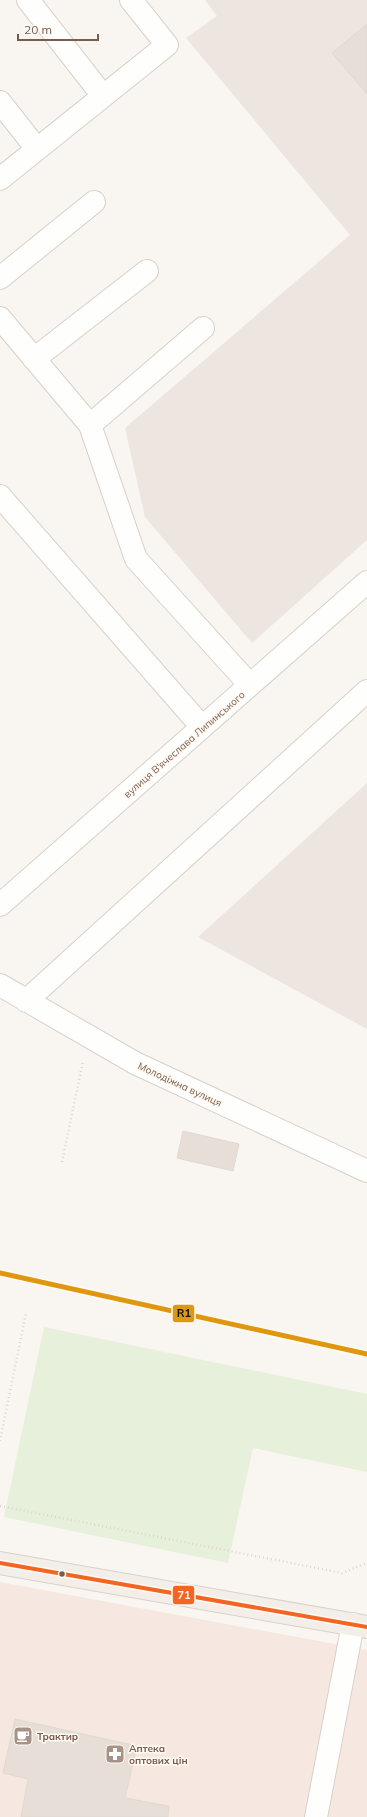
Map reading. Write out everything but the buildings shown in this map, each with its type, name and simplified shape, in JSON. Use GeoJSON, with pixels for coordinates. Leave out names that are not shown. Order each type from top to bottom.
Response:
{"type":"FeatureCollection","features":[{"type":"Feature","properties":{"kind":"main road"},"geometry":{"type":"LineString","coordinates":[[0,1563],[360,1625]]}},
{"type":"Feature","properties":{"kind":"street"},"geometry":{"type":"LineString","coordinates":[[28,0],[103,96]]}},
{"type":"Feature","properties":{"kind":"street"},"geometry":{"type":"LineString","coordinates":[[0,178],[167,45],[131,0]]}},
{"type":"Feature","properties":{"kind":"street"},"geometry":{"type":"LineString","coordinates":[[0,102],[37,149]]}},
{"type":"Feature","properties":{"kind":"street"},"geometry":{"type":"LineString","coordinates":[[0,278],[94,202]]}},
{"type":"Feature","properties":{"kind":"street"},"geometry":{"type":"LineString","coordinates":[[34,359],[147,271]]}},
{"type":"Feature","properties":{"kind":"street"},"geometry":{"type":"LineString","coordinates":[[0,318],[90,425],[136,559],[250,685]]}},
{"type":"Feature","properties":{"kind":"street"},"geometry":{"type":"LineString","coordinates":[[90,425],[203,328]]}},
{"type":"Feature","properties":{"kind":"street"},"geometry":{"type":"LineString","coordinates":[[0,496],[202,727]]}},
{"type":"Feature","properties":{"kind":"street","name":"вулиця В'ячеслава Липинського"},"geometry":{"type":"LineString","coordinates":[[0,905],[367,582]]}},
{"type":"Feature","properties":{"kind":"street"},"geometry":{"type":"LineString","coordinates":[[26,1001],[367,691]]}},
{"type":"Feature","properties":{"kind":"street","name":"Молодіжна вулиця"},"geometry":{"type":"LineString","coordinates":[[0,985],[135,1063],[367,1171]]}},
{"type":"Feature","properties":{"kind":"street"},"geometry":{"type":"LineString","coordinates":[[316,1817],[360,1625]]}},
{"type":"Feature","properties":{"kind":"path"},"geometry":{"type":"LineString","coordinates":[[62,1162],[88,1037]]}},
{"type":"Feature","properties":{"kind":"path"},"geometry":{"type":"LineString","coordinates":[[0,1441],[26,1313]]}},
{"type":"Feature","properties":{"kind":"path"},"geometry":{"type":"LineString","coordinates":[[0,1506],[342,1573],[367,1563]]}},
{"type":"Feature","properties":{"kind":"shaded area"},"geometry":{"type":"Polygon","coordinates":[[[205,0],[367,0],[367,540],[252,643],[145,517],[125,428],[350,235],[186,38],[217,16],[205,0]]]}},
{"type":"Feature","properties":{"kind":"shaded area"},"geometry":{"type":"Polygon","coordinates":[[[367,783],[367,1029],[198,937],[367,783]]]}},
{"type":"Feature","properties":{"kind":"shaded area"},"geometry":{"type":"Polygon","coordinates":[[[0,1582],[367,1650],[367,1817],[0,1817],[0,1582]]]}},
{"type":"Feature","properties":{"kind":"green space"},"geometry":{"type":"Polygon","coordinates":[[[44,1327],[367,1394],[367,1472],[253,1448],[228,1563],[4,1517],[44,1327]]]}},
{"type":"Feature","properties":{"kind":"transit line","name":"R1"},"geometry":{"type":"LineString","coordinates":[[0,1273],[367,1354]]}},
{"type":"Feature","properties":{"kind":"transit line","name":"71"},"geometry":{"type":"LineString","coordinates":[[0,1563],[367,1627]]}},
{"type":"Feature","properties":{"kind":"place","name":"Трактир"},"geometry":{"type":"Point","coordinates":[23,1736]}},
{"type":"Feature","properties":{"kind":"place","name":"Аптека оптових цін"},"geometry":{"type":"Point","coordinates":[115,1754]}}]}
